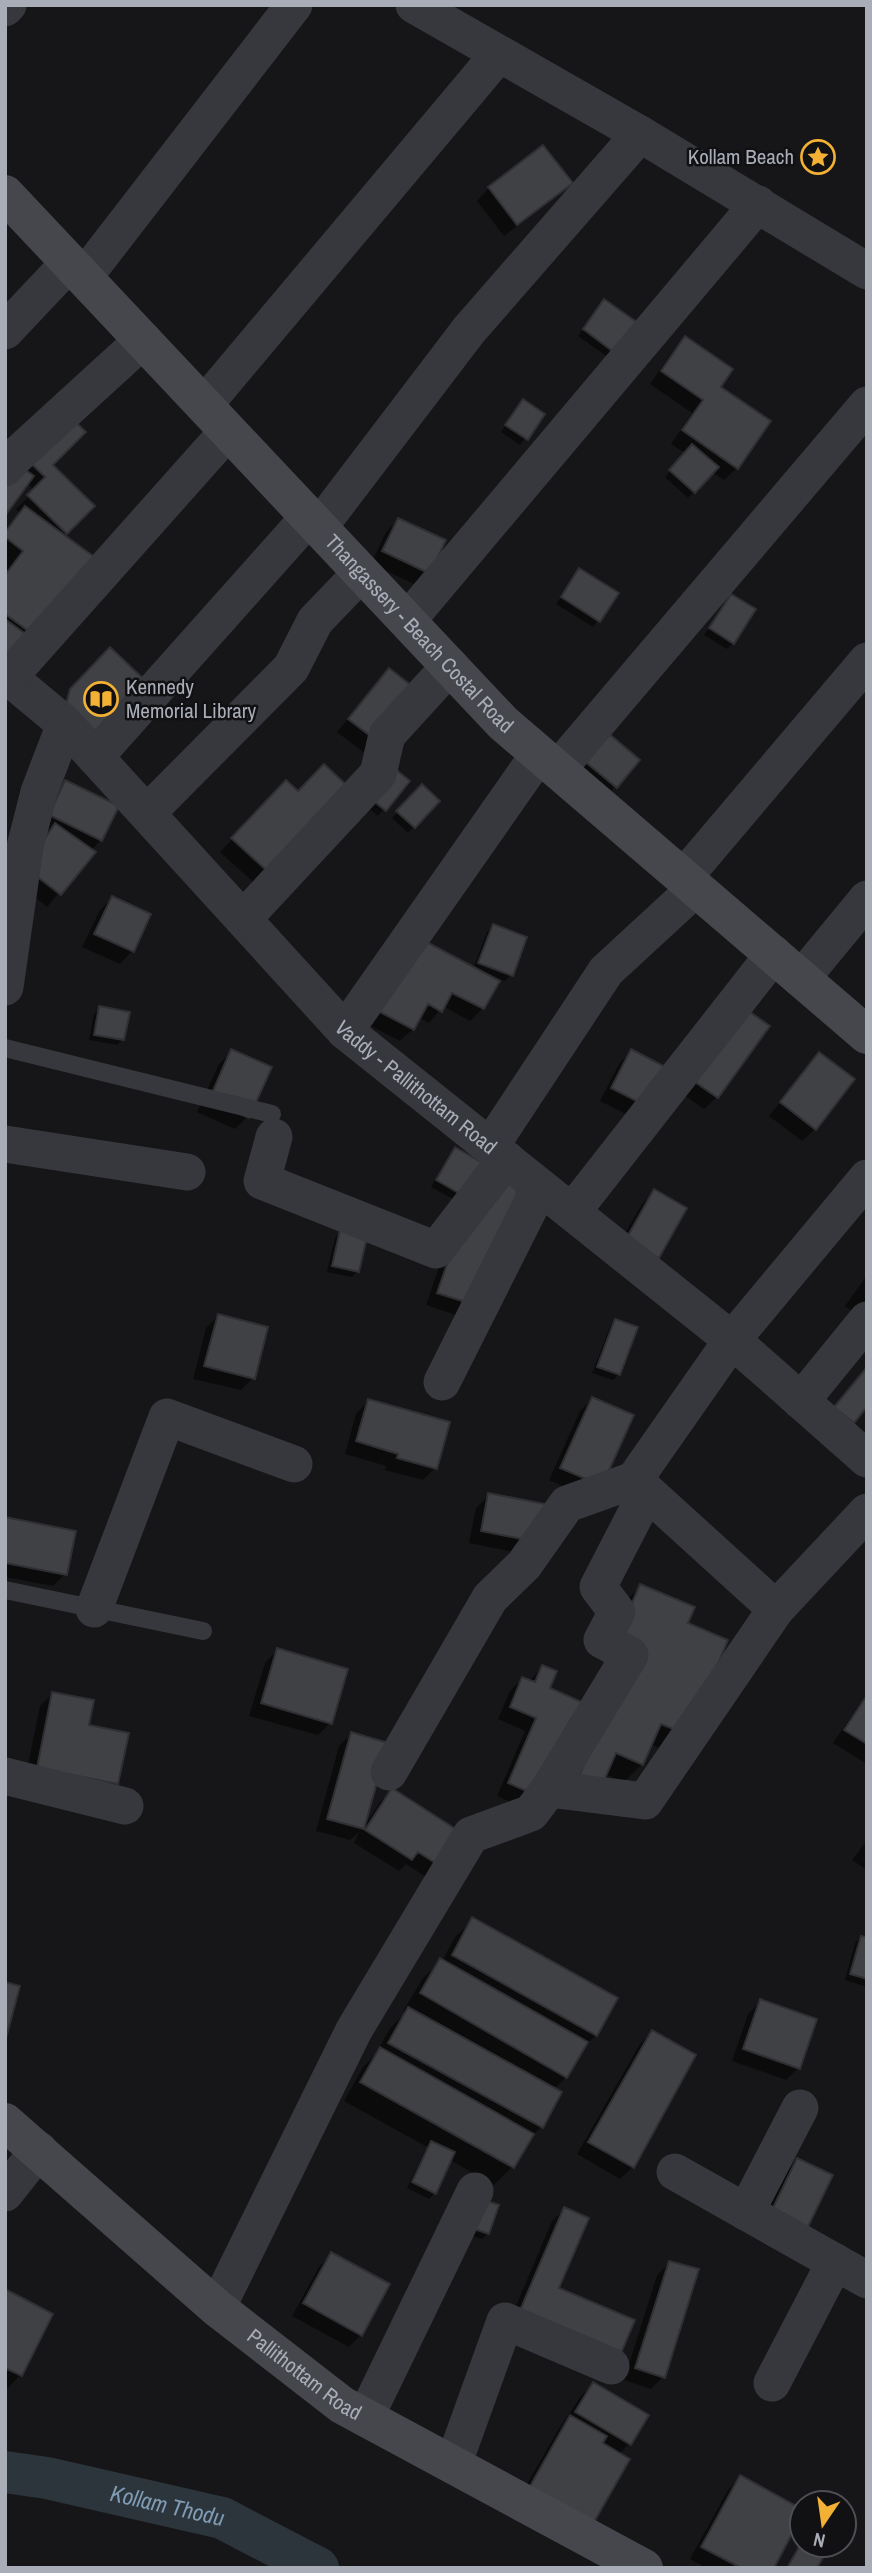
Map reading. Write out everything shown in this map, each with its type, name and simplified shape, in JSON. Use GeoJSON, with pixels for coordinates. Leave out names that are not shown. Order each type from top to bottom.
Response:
{"type":"FeatureCollection","features":[{"type":"Feature","properties":{"kind":"street"},"geometry":{"type":"LineString","coordinates":[[5,331],[77,270],[294,5]]}},
{"type":"Feature","properties":{"kind":"street"},"geometry":{"type":"LineString","coordinates":[[414,5],[640,134],[867,271]]}},
{"type":"Feature","properties":{"kind":"street"},"geometry":{"type":"LineString","coordinates":[[7,675],[216,418],[498,55]]}},
{"type":"Feature","properties":{"kind":"street"},"geometry":{"type":"LineString","coordinates":[[95,757],[314,522],[469,330],[640,134]]}},
{"type":"Feature","properties":{"kind":"street","name":"Thangassery - Beach Costal Road"},"geometry":{"type":"LineString","coordinates":[[5,194],[503,723],[867,1035]]}},
{"type":"Feature","properties":{"kind":"street"},"geometry":{"type":"LineString","coordinates":[[407,621],[758,204]]}},
{"type":"Feature","properties":{"kind":"street"},"geometry":{"type":"LineString","coordinates":[[5,468],[143,340]]}},
{"type":"Feature","properties":{"kind":"street"},"geometry":{"type":"LineString","coordinates":[[345,1031],[549,761],[867,405]]}},
{"type":"Feature","properties":{"kind":"street"},"geometry":{"type":"LineString","coordinates":[[147,813],[291,668],[315,621],[361,573]]}},
{"type":"Feature","properties":{"kind":"street"},"geometry":{"type":"LineString","coordinates":[[273,1126],[262,1181],[436,1250],[498,1153],[606,971],[690,882],[867,661]]}},
{"type":"Feature","properties":{"kind":"street"},"geometry":{"type":"LineString","coordinates":[[243,919],[378,774],[387,735],[450,666]]}},
{"type":"Feature","properties":{"kind":"street","name":"Vaddy - Pallithottam Road"},"geometry":{"type":"LineString","coordinates":[[7,675],[65,724],[345,1031],[732,1340],[867,1459]]}},
{"type":"Feature","properties":{"kind":"street"},"geometry":{"type":"LineString","coordinates":[[5,987],[24,847],[39,792],[65,724]]}},
{"type":"Feature","properties":{"kind":"street"},"geometry":{"type":"LineString","coordinates":[[572,1212],[787,966],[867,898]]}},
{"type":"Feature","properties":{"kind":"street"},"geometry":{"type":"LineString","coordinates":[[5,1144],[187,1172]]}},
{"type":"Feature","properties":{"kind":"street"},"geometry":{"type":"LineString","coordinates":[[217,2308],[354,2030],[471,1835],[531,1813],[549,1789],[630,1655],[602,1640],[617,1612],[598,1587],[640,1486],[732,1340],[867,1178]]}},
{"type":"Feature","properties":{"kind":"street"},"geometry":{"type":"LineString","coordinates":[[442,1382],[540,1187]]}},
{"type":"Feature","properties":{"kind":"street"},"geometry":{"type":"LineString","coordinates":[[801,1401],[867,1320]]}},
{"type":"Feature","properties":{"kind":"street"},"geometry":{"type":"LineString","coordinates":[[94,1609],[167,1417],[294,1464]]}},
{"type":"Feature","properties":{"kind":"street"},"geometry":{"type":"LineString","coordinates":[[640,1486],[776,1609]]}},
{"type":"Feature","properties":{"kind":"street"},"geometry":{"type":"LineString","coordinates":[[389,1772],[490,1598],[524,1565],[567,1504],[640,1486]]}},
{"type":"Feature","properties":{"kind":"street"},"geometry":{"type":"LineString","coordinates":[[549,1789],[645,1801],[776,1609],[867,1512]]}},
{"type":"Feature","properties":{"kind":"street"},"geometry":{"type":"LineString","coordinates":[[5,1776],[125,1806]]}},
{"type":"Feature","properties":{"kind":"street"},"geometry":{"type":"LineString","coordinates":[[746,2212],[800,2108]]}},
{"type":"Feature","properties":{"kind":"street","name":"Pallithottam Road"},"geometry":{"type":"LineString","coordinates":[[5,2122],[217,2308],[342,2405],[644,2568]]}},
{"type":"Feature","properties":{"kind":"street"},"geometry":{"type":"LineString","coordinates":[[5,2193],[38,2150]]}},
{"type":"Feature","properties":{"kind":"street"},"geometry":{"type":"LineString","coordinates":[[675,2172],[867,2280]]}},
{"type":"Feature","properties":{"kind":"street"},"geometry":{"type":"LineString","coordinates":[[365,2418],[475,2191]]}},
{"type":"Feature","properties":{"kind":"street"},"geometry":{"type":"LineString","coordinates":[[772,2383],[835,2262]]}},
{"type":"Feature","properties":{"kind":"street"},"geometry":{"type":"LineString","coordinates":[[453,2465],[505,2320],[611,2366]]}},
{"type":"Feature","properties":{"kind":"lane"},"geometry":{"type":"LineString","coordinates":[[5,1048],[273,1126]]}},
{"type":"Feature","properties":{"kind":"lane"},"geometry":{"type":"LineString","coordinates":[[5,1590],[203,1631]]}},
{"type":"Feature","properties":{"kind":"building"},"geometry":{"type":"Polygon","coordinates":[[[543,145],[573,183],[517,225],[488,187],[543,145]]]}},
{"type":"Feature","properties":{"kind":"building"},"geometry":{"type":"Polygon","coordinates":[[[604,299],[641,325],[619,356],[583,329],[604,299]]]}},
{"type":"Feature","properties":{"kind":"building"},"geometry":{"type":"Polygon","coordinates":[[[685,336],[733,369],[721,387],[771,421],[738,469],[682,430],[703,400],[661,371],[685,336]]]}},
{"type":"Feature","properties":{"kind":"building"},"geometry":{"type":"Polygon","coordinates":[[[523,399],[545,414],[528,440],[505,425],[523,399]]]}},
{"type":"Feature","properties":{"kind":"building"},"geometry":{"type":"Polygon","coordinates":[[[62,409],[86,432],[53,465],[95,506],[67,534],[27,495],[45,477],[19,452],[62,409]]]}},
{"type":"Feature","properties":{"kind":"building"},"geometry":{"type":"Polygon","coordinates":[[[692,444],[719,467],[695,493],[669,470],[692,444]]]}},
{"type":"Feature","properties":{"kind":"building"},"geometry":{"type":"Polygon","coordinates":[[[10,459],[34,476],[5,516],[5,466],[10,459]]]}},
{"type":"Feature","properties":{"kind":"building"},"geometry":{"type":"Polygon","coordinates":[[[25,506],[97,559],[38,638],[5,614],[5,575],[23,551],[5,537],[5,532],[25,506]]]}},
{"type":"Feature","properties":{"kind":"building"},"geometry":{"type":"Polygon","coordinates":[[[398,518],[446,540],[430,574],[382,551],[398,518]]]}},
{"type":"Feature","properties":{"kind":"building"},"geometry":{"type":"Polygon","coordinates":[[[579,568],[619,593],[600,622],[561,597],[579,568]]]}},
{"type":"Feature","properties":{"kind":"building"},"geometry":{"type":"Polygon","coordinates":[[[731,594],[756,609],[734,644],[709,628],[731,594]]]}},
{"type":"Feature","properties":{"kind":"building"},"geometry":{"type":"Polygon","coordinates":[[[5,619],[34,640],[5,657],[5,619]]]}},
{"type":"Feature","properties":{"kind":"building","name":"Kennedy Memorial Library"},"geometry":{"type":"Polygon","coordinates":[[[110,647],[148,683],[96,734],[65,708],[70,689],[110,647]]]}},
{"type":"Feature","properties":{"kind":"building"},"geometry":{"type":"Polygon","coordinates":[[[389,668],[417,690],[377,741],[348,719],[389,668]]]}},
{"type":"Feature","properties":{"kind":"building"},"geometry":{"type":"Polygon","coordinates":[[[607,732],[640,760],[617,788],[583,760],[607,732]]]}},
{"type":"Feature","properties":{"kind":"building"},"geometry":{"type":"Polygon","coordinates":[[[324,764],[356,794],[277,880],[231,838],[286,780],[298,791],[324,764]]]}},
{"type":"Feature","properties":{"kind":"building"},"geometry":{"type":"Polygon","coordinates":[[[389,764],[410,781],[386,811],[365,794],[389,764]]]}},
{"type":"Feature","properties":{"kind":"building"},"geometry":{"type":"Polygon","coordinates":[[[65,780],[119,806],[102,841],[49,815],[65,780]]]}},
{"type":"Feature","properties":{"kind":"building"},"geometry":{"type":"Polygon","coordinates":[[[422,784],[440,801],[415,828],[396,811],[422,784]]]}},
{"type":"Feature","properties":{"kind":"building"},"geometry":{"type":"Polygon","coordinates":[[[55,823],[96,852],[61,895],[26,868],[55,823]]]}},
{"type":"Feature","properties":{"kind":"building"},"geometry":{"type":"Polygon","coordinates":[[[112,896],[151,914],[134,952],[94,934],[112,896]]]}},
{"type":"Feature","properties":{"kind":"building"},"geometry":{"type":"Polygon","coordinates":[[[493,924],[527,937],[513,976],[478,963],[493,924]]]}},
{"type":"Feature","properties":{"kind":"building"},"geometry":{"type":"Polygon","coordinates":[[[419,938],[500,981],[484,1009],[452,993],[442,1012],[428,1004],[414,1030],[380,1012],[419,938]]]}},
{"type":"Feature","properties":{"kind":"building"},"geometry":{"type":"Polygon","coordinates":[[[737,1003],[770,1026],[718,1098],[685,1075],[737,1003]]]}},
{"type":"Feature","properties":{"kind":"building"},"geometry":{"type":"Polygon","coordinates":[[[99,1006],[130,1012],[124,1040],[94,1035],[99,1006]]]}},
{"type":"Feature","properties":{"kind":"building"},"geometry":{"type":"Polygon","coordinates":[[[231,1049],[272,1067],[249,1118],[209,1100],[231,1049]]]}},
{"type":"Feature","properties":{"kind":"building"},"geometry":{"type":"Polygon","coordinates":[[[631,1049],[671,1070],[652,1109],[611,1088],[631,1049]]]}},
{"type":"Feature","properties":{"kind":"building"},"geometry":{"type":"Polygon","coordinates":[[[819,1052],[855,1079],[816,1130],[780,1102],[819,1052]]]}},
{"type":"Feature","properties":{"kind":"building"},"geometry":{"type":"Polygon","coordinates":[[[455,1147],[486,1165],[467,1198],[436,1180],[455,1147]]]}},
{"type":"Feature","properties":{"kind":"building"},"geometry":{"type":"Polygon","coordinates":[[[486,1174],[520,1185],[478,1306],[437,1293],[454,1244],[486,1174]]]}},
{"type":"Feature","properties":{"kind":"building"},"geometry":{"type":"Polygon","coordinates":[[[654,1189],[687,1208],[659,1258],[626,1239],[654,1189]]]}},
{"type":"Feature","properties":{"kind":"building"},"geometry":{"type":"Polygon","coordinates":[[[340,1230],[367,1237],[359,1272],[332,1266],[340,1230]]]}},
{"type":"Feature","properties":{"kind":"building"},"geometry":{"type":"Polygon","coordinates":[[[218,1314],[268,1327],[255,1379],[204,1366],[218,1314]]]}},
{"type":"Feature","properties":{"kind":"building"},"geometry":{"type":"Polygon","coordinates":[[[615,1319],[638,1327],[620,1375],[597,1367],[615,1319]]]}},
{"type":"Feature","properties":{"kind":"building"},"geometry":{"type":"Polygon","coordinates":[[[867,1367],[867,1407],[854,1423],[834,1407],[867,1367]]]}},
{"type":"Feature","properties":{"kind":"building"},"geometry":{"type":"Polygon","coordinates":[[[592,1397],[634,1415],[602,1486],[560,1468],[592,1397]]]}},
{"type":"Feature","properties":{"kind":"building"},"geometry":{"type":"Polygon","coordinates":[[[368,1399],[450,1422],[437,1469],[397,1458],[398,1454],[356,1441],[368,1399]]]}},
{"type":"Feature","properties":{"kind":"building"},"geometry":{"type":"Polygon","coordinates":[[[488,1493],[545,1504],[537,1542],[481,1531],[488,1493]]]}},
{"type":"Feature","properties":{"kind":"building"},"geometry":{"type":"Polygon","coordinates":[[[5,1517],[76,1531],[67,1575],[5,1563],[5,1517]]]}},
{"type":"Feature","properties":{"kind":"building"},"geometry":{"type":"Polygon","coordinates":[[[640,1584],[695,1607],[688,1623],[728,1640],[688,1735],[661,1724],[643,1765],[616,1753],[600,1790],[577,1781],[636,1643],[618,1636],[640,1584]]]}},
{"type":"Feature","properties":{"kind":"building"},"geometry":{"type":"Polygon","coordinates":[[[277,1648],[348,1669],[332,1724],[261,1703],[277,1648]]]}},
{"type":"Feature","properties":{"kind":"building"},"geometry":{"type":"Polygon","coordinates":[[[542,1665],[557,1671],[550,1688],[584,1703],[542,1798],[508,1783],[536,1718],[510,1707],[522,1677],[535,1682],[542,1665]]]}},
{"type":"Feature","properties":{"kind":"building"},"geometry":{"type":"Polygon","coordinates":[[[52,1692],[94,1700],[89,1725],[129,1733],[118,1784],[37,1768],[52,1692]]]}},
{"type":"Feature","properties":{"kind":"building"},"geometry":{"type":"Polygon","coordinates":[[[867,1695],[867,1744],[844,1730],[867,1695]]]}},
{"type":"Feature","properties":{"kind":"building"},"geometry":{"type":"Polygon","coordinates":[[[351,1732],[388,1743],[364,1829],[327,1819],[351,1732]]]}},
{"type":"Feature","properties":{"kind":"building"},"geometry":{"type":"Polygon","coordinates":[[[392,1788],[468,1837],[446,1870],[418,1852],[412,1860],[365,1830],[392,1788]]]}},
{"type":"Feature","properties":{"kind":"building"},"geometry":{"type":"Polygon","coordinates":[[[472,1917],[618,1998],[597,2036],[452,1955],[472,1917]]]}},
{"type":"Feature","properties":{"kind":"building"},"geometry":{"type":"Polygon","coordinates":[[[861,1936],[867,1937],[867,1979],[850,1974],[861,1936]]]}},
{"type":"Feature","properties":{"kind":"building"},"geometry":{"type":"Polygon","coordinates":[[[440,1958],[588,2042],[567,2078],[420,1993],[440,1958]]]}},
{"type":"Feature","properties":{"kind":"building"},"geometry":{"type":"Polygon","coordinates":[[[5,1982],[20,1986],[5,2042],[5,1982]]]}},
{"type":"Feature","properties":{"kind":"building"},"geometry":{"type":"Polygon","coordinates":[[[760,1999],[817,2019],[800,2069],[743,2049],[760,1999]]]}},
{"type":"Feature","properties":{"kind":"building"},"geometry":{"type":"Polygon","coordinates":[[[408,2007],[562,2092],[543,2128],[388,2043],[408,2007]]]}},
{"type":"Feature","properties":{"kind":"building"},"geometry":{"type":"Polygon","coordinates":[[[652,2030],[696,2055],[634,2168],[588,2142],[652,2030]]]}},
{"type":"Feature","properties":{"kind":"building"},"geometry":{"type":"Polygon","coordinates":[[[380,2047],[534,2134],[514,2168],[360,2082],[380,2047]]]}},
{"type":"Feature","properties":{"kind":"building"},"geometry":{"type":"Polygon","coordinates":[[[431,2141],[455,2152],[436,2194],[412,2182],[431,2141]]]}},
{"type":"Feature","properties":{"kind":"building"},"geometry":{"type":"Polygon","coordinates":[[[797,2158],[833,2175],[806,2231],[770,2214],[797,2158]]]}},
{"type":"Feature","properties":{"kind":"building"},"geometry":{"type":"Polygon","coordinates":[[[481,2199],[499,2205],[489,2234],[471,2228],[481,2199]]]}},
{"type":"Feature","properties":{"kind":"building"},"geometry":{"type":"Polygon","coordinates":[[[564,2207],[589,2218],[559,2288],[635,2320],[619,2358],[518,2315],[564,2207]]]}},
{"type":"Feature","properties":{"kind":"building"},"geometry":{"type":"Polygon","coordinates":[[[331,2252],[390,2284],[362,2336],[303,2303],[331,2252]]]}},
{"type":"Feature","properties":{"kind":"building"},"geometry":{"type":"Polygon","coordinates":[[[669,2261],[699,2269],[665,2378],[635,2368],[669,2261]]]}},
{"type":"Feature","properties":{"kind":"building"},"geometry":{"type":"Polygon","coordinates":[[[5,2289],[53,2314],[22,2376],[5,2368],[5,2289]]]}},
{"type":"Feature","properties":{"kind":"building"},"geometry":{"type":"Polygon","coordinates":[[[593,2382],[649,2415],[631,2445],[575,2412],[593,2382]]]}},
{"type":"Feature","properties":{"kind":"building"},"geometry":{"type":"Polygon","coordinates":[[[570,2415],[607,2436],[603,2443],[630,2459],[589,2531],[525,2495],[570,2415]]]}},
{"type":"Feature","properties":{"kind":"building"},"geometry":{"type":"Polygon","coordinates":[[[740,2475],[788,2501],[788,2542],[774,2568],[741,2568],[701,2547],[740,2475]]]}},
{"type":"Feature","properties":{"kind":"building"},"geometry":{"type":"Polygon","coordinates":[[[792,2559],[822,2559],[817,2568],[787,2568],[792,2559]]]}},
{"type":"Feature","properties":{"kind":"waterway","name":"Kollam Thodu"},"geometry":{"type":"LineString","coordinates":[[5,2472],[47,2478],[222,2518],[318,2568]]}},
{"type":"Feature","properties":{"kind":"place","name":"Kollam Beach"},"geometry":{"type":"Point","coordinates":[818,157]}},
{"type":"Feature","properties":{"kind":"place","name":"Kennedy Memorial Library"},"geometry":{"type":"Point","coordinates":[101,699]}}]}
